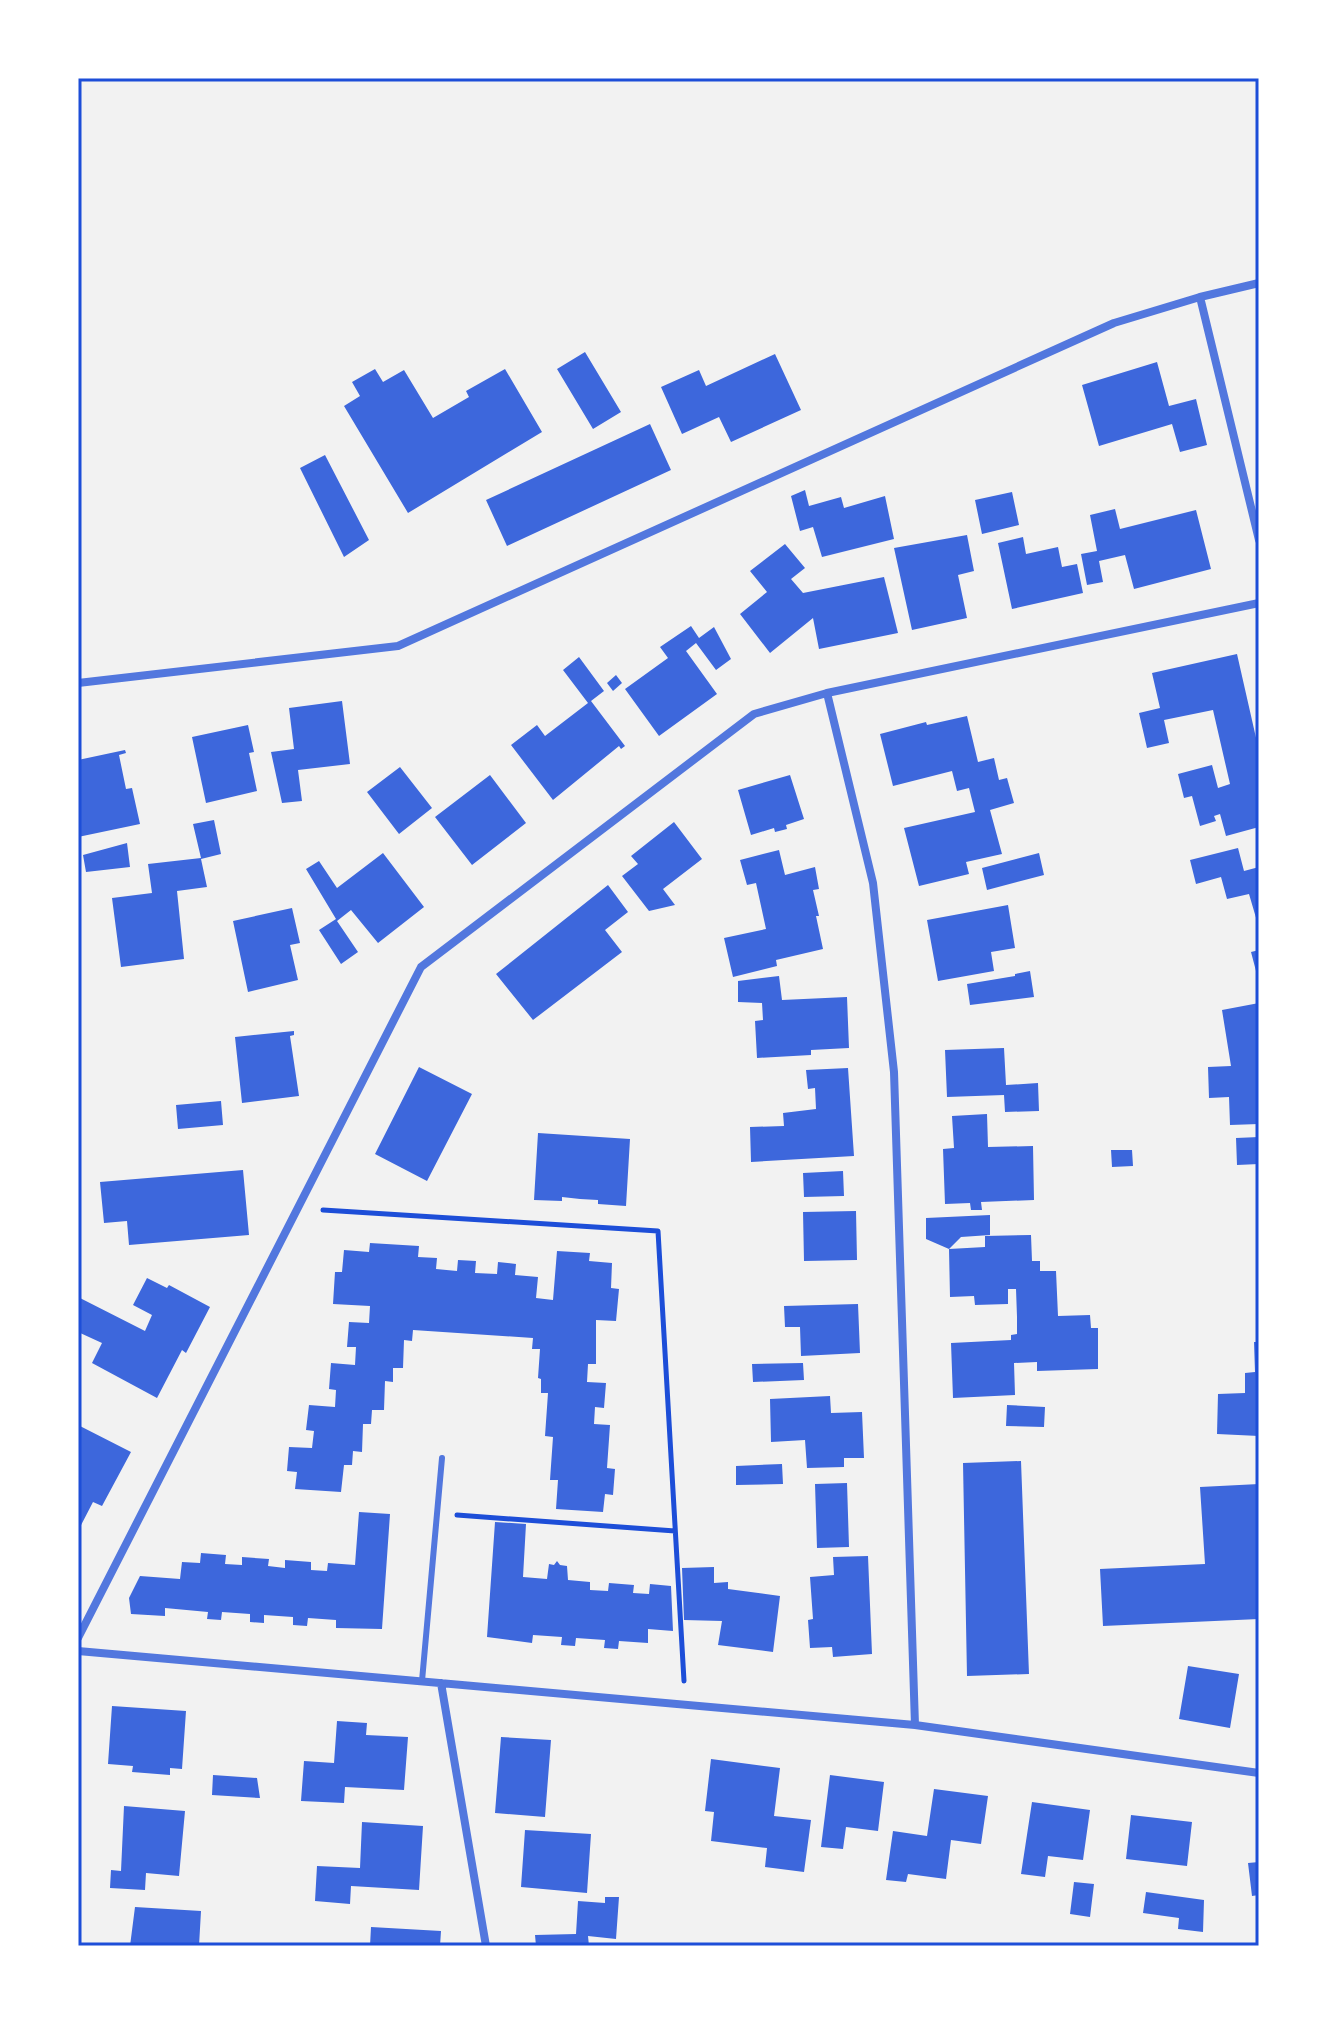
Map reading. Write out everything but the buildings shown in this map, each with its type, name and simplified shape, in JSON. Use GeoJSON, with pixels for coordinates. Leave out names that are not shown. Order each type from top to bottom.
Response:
{"type":"FeatureCollection","features":[{"type":"Feature","properties":{"kind":"street"},"geometry":{"type":"LineString","coordinates":[[78,683],[398,646],[1114,323],[1259,283]]}},
{"type":"Feature","properties":{"kind":"street"},"geometry":{"type":"LineString","coordinates":[[1200,297],[1259,540]]}},
{"type":"Feature","properties":{"kind":"street"},"geometry":{"type":"LineString","coordinates":[[78,1638],[421,967],[754,714],[827,693],[1259,603]]}},
{"type":"Feature","properties":{"kind":"street"},"geometry":{"type":"LineString","coordinates":[[827,693],[873,883],[894,1072],[915,1725]]}},
{"type":"Feature","properties":{"kind":"street"},"geometry":{"type":"LineString","coordinates":[[78,1651],[915,1725],[1259,1773]]}},
{"type":"Feature","properties":{"kind":"street"},"geometry":{"type":"LineString","coordinates":[[441,1683],[486,1946]]}},
{"type":"Feature","properties":{"kind":"lane"},"geometry":{"type":"LineString","coordinates":[[422,1681],[442,1458]]}},
{"type":"Feature","properties":{"kind":"path"},"geometry":{"type":"LineString","coordinates":[[298,1209],[658,1231],[685,1704]]}},
{"type":"Feature","properties":{"kind":"path"},"geometry":{"type":"LineString","coordinates":[[437,1514],[675,1531]]}}]}
